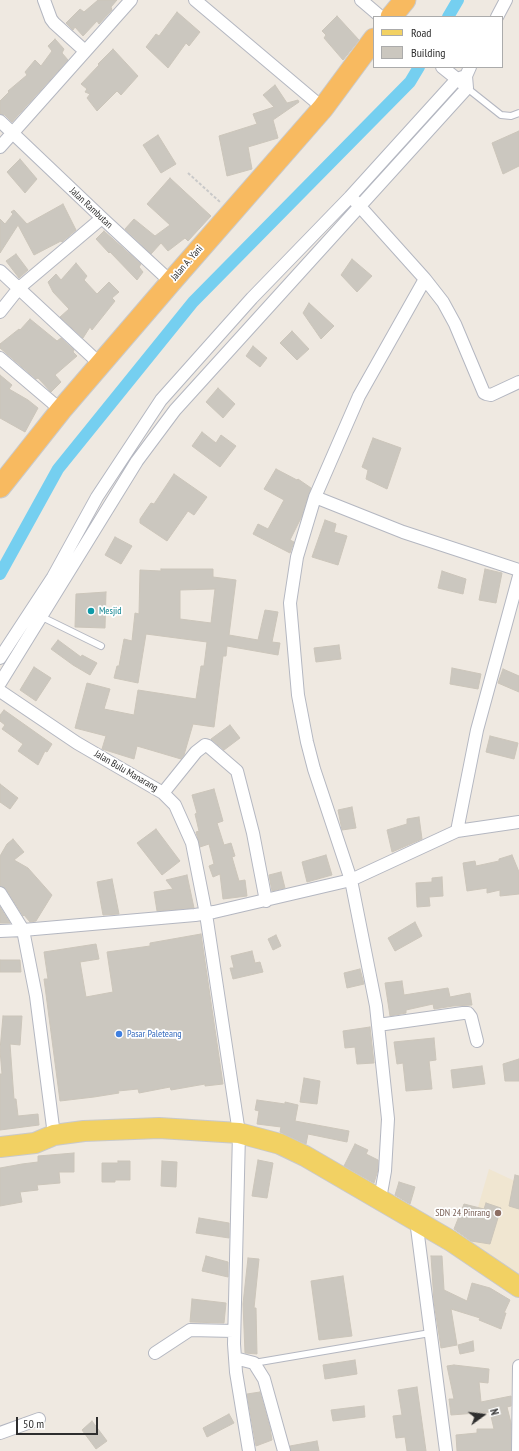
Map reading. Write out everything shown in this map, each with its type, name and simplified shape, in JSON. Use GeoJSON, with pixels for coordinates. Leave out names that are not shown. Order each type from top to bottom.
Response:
{"type":"FeatureCollection","features":[{"type":"Feature","properties":{"kind":"highway"},"geometry":{"type":"LineString","coordinates":[[392,16],[405,0]]}},
{"type":"Feature","properties":{"kind":"highway","name":"Jalan A. Yani"},"geometry":{"type":"LineString","coordinates":[[0,487],[61,410],[100,364],[323,108],[373,40]]}},
{"type":"Feature","properties":{"kind":"main road"},"geometry":{"type":"LineString","coordinates":[[0,1147],[35,1143],[54,1134],[84,1131],[159,1128],[239,1133],[287,1147],[451,1241],[519,1287]]}},
{"type":"Feature","properties":{"kind":"street"},"geometry":{"type":"LineString","coordinates":[[44,0],[51,20],[85,51]]}},
{"type":"Feature","properties":{"kind":"street"},"geometry":{"type":"LineString","coordinates":[[0,147],[131,0]]}},
{"type":"Feature","properties":{"kind":"street"},"geometry":{"type":"LineString","coordinates":[[195,0],[323,108]]}},
{"type":"Feature","properties":{"kind":"street"},"geometry":{"type":"LineString","coordinates":[[360,0],[380,16]]}},
{"type":"Feature","properties":{"kind":"street"},"geometry":{"type":"LineString","coordinates":[[498,16],[506,0]]}},
{"type":"Feature","properties":{"kind":"street"},"geometry":{"type":"LineString","coordinates":[[0,658],[53,577],[97,497],[127,454],[161,400],[252,298],[350,197],[457,72],[467,88],[175,410],[137,460],[0,683]]}},
{"type":"Feature","properties":{"kind":"street","name":"Jalan Rambutan"},"geometry":{"type":"LineString","coordinates":[[0,121],[171,282]]}},
{"type":"Feature","properties":{"kind":"street"},"geometry":{"type":"LineString","coordinates":[[350,197],[360,206],[425,279],[442,302],[455,324],[483,391],[486,394],[491,395],[519,382]]}},
{"type":"Feature","properties":{"kind":"street"},"geometry":{"type":"LineString","coordinates":[[0,312],[19,288],[102,218]]}},
{"type":"Feature","properties":{"kind":"street"},"geometry":{"type":"LineString","coordinates":[[0,271],[100,364]]}},
{"type":"Feature","properties":{"kind":"street"},"geometry":{"type":"LineString","coordinates":[[380,1199],[385,1171],[388,1119],[374,991],[351,880],[314,769],[307,742],[298,695],[290,603],[297,557],[315,497],[359,396],[425,279]]}},
{"type":"Feature","properties":{"kind":"street"},"geometry":{"type":"LineString","coordinates":[[0,358],[61,410]]}},
{"type":"Feature","properties":{"kind":"street"},"geometry":{"type":"LineString","coordinates":[[127,454],[137,460]]}},
{"type":"Feature","properties":{"kind":"street"},"geometry":{"type":"LineString","coordinates":[[315,497],[403,532],[519,570]]}},
{"type":"Feature","properties":{"kind":"street"},"geometry":{"type":"LineString","coordinates":[[457,831],[477,730],[519,576]]}},
{"type":"Feature","properties":{"kind":"street"},"geometry":{"type":"LineString","coordinates":[[28,614],[40,619]]}},
{"type":"Feature","properties":{"kind":"street","name":"Jalan Bulu Manarang"},"geometry":{"type":"LineString","coordinates":[[0,691],[77,743],[163,793],[175,805],[192,843],[206,914],[239,1133],[234,1358],[249,1451]]}},
{"type":"Feature","properties":{"kind":"street"},"geometry":{"type":"LineString","coordinates":[[163,793],[196,752],[205,745],[237,771],[253,833],[266,901]]}},
{"type":"Feature","properties":{"kind":"street"},"geometry":{"type":"LineString","coordinates":[[0,931],[206,914],[351,880],[457,831],[519,822]]}},
{"type":"Feature","properties":{"kind":"street"},"geometry":{"type":"LineString","coordinates":[[0,894],[23,930],[36,996],[54,1134]]}},
{"type":"Feature","properties":{"kind":"street"},"geometry":{"type":"LineString","coordinates":[[378,1025],[468,1013],[472,1017],[477,1041]]}},
{"type":"Feature","properties":{"kind":"street"},"geometry":{"type":"LineString","coordinates":[[416,1220],[446,1451]]}},
{"type":"Feature","properties":{"kind":"street"},"geometry":{"type":"LineString","coordinates":[[155,1353],[190,1330],[234,1332]]}},
{"type":"Feature","properties":{"kind":"street"},"geometry":{"type":"LineString","coordinates":[[234,1358],[254,1363],[264,1379],[284,1451]]}},
{"type":"Feature","properties":{"kind":"street"},"geometry":{"type":"LineString","coordinates":[[518,1451],[519,1366]]}},
{"type":"Feature","properties":{"kind":"street"},"geometry":{"type":"LineString","coordinates":[[0,1432],[39,1419]]}},
{"type":"Feature","properties":{"kind":"lane"},"geometry":{"type":"LineString","coordinates":[[467,88],[501,115],[511,116],[519,113]]}},
{"type":"Feature","properties":{"kind":"lane"},"geometry":{"type":"LineString","coordinates":[[40,619],[101,646]]}},
{"type":"Feature","properties":{"kind":"lane"},"geometry":{"type":"LineString","coordinates":[[254,1363],[430,1333]]}},
{"type":"Feature","properties":{"kind":"path"},"geometry":{"type":"LineString","coordinates":[[188,173],[231,213]]}},
{"type":"Feature","properties":{"kind":"shaded area","name":"SDN 24 Pinrang"},"geometry":{"type":"Polygon","coordinates":[[[489,1169],[519,1183],[519,1280],[468,1242],[489,1169]]]}},
{"type":"Feature","properties":{"kind":"building"},"geometry":{"type":"Polygon","coordinates":[[[98,0],[117,0],[111,7],[112,10],[99,24],[97,21],[83,36],[75,27],[73,30],[66,23],[80,9],[84,12],[98,0]]]}},
{"type":"Feature","properties":{"kind":"building"},"geometry":{"type":"Polygon","coordinates":[[[177,12],[200,32],[189,46],[186,43],[168,68],[146,47],[156,34],[159,36],[177,12]]]}},
{"type":"Feature","properties":{"kind":"building"},"geometry":{"type":"Polygon","coordinates":[[[337,16],[359,40],[343,60],[324,38],[326,35],[322,31],[337,16]]]}},
{"type":"Feature","properties":{"kind":"building"},"geometry":{"type":"Polygon","coordinates":[[[55,39],[64,49],[62,53],[68,60],[12,122],[5,115],[0,114],[0,101],[9,92],[8,91],[27,75],[25,72],[35,60],[41,66],[52,51],[48,46],[55,39]]]}},
{"type":"Feature","properties":{"kind":"building"},"geometry":{"type":"Polygon","coordinates":[[[113,49],[138,76],[121,95],[117,91],[97,111],[87,98],[90,94],[85,92],[87,89],[81,84],[113,49]]]}},
{"type":"Feature","properties":{"kind":"building"},"geometry":{"type":"Polygon","coordinates":[[[275,85],[287,103],[298,100],[299,102],[273,120],[278,138],[248,147],[252,169],[227,176],[219,136],[257,124],[253,114],[274,107],[263,95],[275,85]]]}},
{"type":"Feature","properties":{"kind":"building"},"geometry":{"type":"Polygon","coordinates":[[[519,131],[519,166],[503,174],[492,143],[519,131]]]}},
{"type":"Feature","properties":{"kind":"building"},"geometry":{"type":"Polygon","coordinates":[[[158,135],[176,164],[161,173],[143,145],[158,135]]]}},
{"type":"Feature","properties":{"kind":"building"},"geometry":{"type":"Polygon","coordinates":[[[20,159],[37,179],[25,193],[7,172],[20,159]]]}},
{"type":"Feature","properties":{"kind":"building"},"geometry":{"type":"Polygon","coordinates":[[[170,178],[211,216],[188,241],[185,238],[168,251],[161,243],[151,254],[125,229],[134,219],[155,236],[170,225],[147,204],[170,178]]]}},
{"type":"Feature","properties":{"kind":"building"},"geometry":{"type":"Polygon","coordinates":[[[63,204],[76,230],[62,242],[61,241],[34,255],[18,225],[0,253],[0,219],[5,224],[13,214],[11,212],[14,210],[27,224],[63,204]]]}},
{"type":"Feature","properties":{"kind":"building"},"geometry":{"type":"Polygon","coordinates":[[[104,231],[141,264],[139,267],[143,272],[137,280],[96,239],[104,231]]]}},
{"type":"Feature","properties":{"kind":"building"},"geometry":{"type":"Polygon","coordinates":[[[16,254],[28,270],[19,278],[6,261],[16,254]]]}},
{"type":"Feature","properties":{"kind":"building"},"geometry":{"type":"Polygon","coordinates":[[[352,259],[372,276],[357,292],[341,275],[352,259]]]}},
{"type":"Feature","properties":{"kind":"building"},"geometry":{"type":"Polygon","coordinates":[[[76,263],[87,276],[84,280],[97,294],[109,282],[119,292],[112,298],[115,301],[92,330],[90,327],[83,338],[60,317],[69,309],[53,292],[48,282],[56,274],[61,280],[76,263]]]}},
{"type":"Feature","properties":{"kind":"building"},"geometry":{"type":"Polygon","coordinates":[[[309,303],[334,326],[321,339],[303,313],[309,303]]]}},
{"type":"Feature","properties":{"kind":"building"},"geometry":{"type":"Polygon","coordinates":[[[30,319],[57,341],[61,338],[74,350],[73,352],[77,356],[55,375],[61,382],[51,392],[38,378],[36,379],[0,348],[0,344],[19,329],[20,330],[30,319]]]}},
{"type":"Feature","properties":{"kind":"building"},"geometry":{"type":"Polygon","coordinates":[[[292,331],[309,349],[297,360],[280,343],[292,331]]]}},
{"type":"Feature","properties":{"kind":"building"},"geometry":{"type":"Polygon","coordinates":[[[253,346],[267,358],[260,367],[246,356],[253,346]]]}},
{"type":"Feature","properties":{"kind":"building"},"geometry":{"type":"Polygon","coordinates":[[[0,375],[12,385],[9,389],[28,400],[38,408],[25,432],[0,418],[0,375]]]}},
{"type":"Feature","properties":{"kind":"building"},"geometry":{"type":"Polygon","coordinates":[[[218,388],[235,404],[223,418],[206,402],[218,388]]]}},
{"type":"Feature","properties":{"kind":"building"},"geometry":{"type":"Polygon","coordinates":[[[202,432],[216,443],[221,435],[236,446],[220,467],[192,446],[202,432]]]}},
{"type":"Feature","properties":{"kind":"building"},"geometry":{"type":"Polygon","coordinates":[[[373,438],[401,448],[387,489],[366,479],[368,470],[362,467],[373,438]]]}},
{"type":"Feature","properties":{"kind":"building"},"geometry":{"type":"Polygon","coordinates":[[[276,469],[297,480],[298,479],[311,488],[302,516],[290,540],[294,542],[290,553],[253,534],[258,524],[268,529],[284,500],[264,489],[276,469]]]}},
{"type":"Feature","properties":{"kind":"building"},"geometry":{"type":"Polygon","coordinates":[[[174,474],[207,497],[194,515],[188,511],[167,541],[140,523],[140,519],[151,503],[154,504],[174,474]]]}},
{"type":"Feature","properties":{"kind":"building"},"geometry":{"type":"Polygon","coordinates":[[[325,520],[336,524],[334,532],[347,536],[338,565],[312,557],[325,520]]]}},
{"type":"Feature","properties":{"kind":"building"},"geometry":{"type":"Polygon","coordinates":[[[115,537],[132,546],[121,564],[105,555],[115,537]]]}},
{"type":"Feature","properties":{"kind":"building"},"geometry":{"type":"Polygon","coordinates":[[[161,569],[213,569],[213,577],[236,580],[229,635],[258,640],[265,610],[278,612],[272,642],[280,643],[278,655],[227,646],[226,656],[223,656],[214,727],[193,724],[184,755],[181,759],[137,746],[134,759],[102,749],[106,736],[75,728],[87,683],[110,689],[104,709],[134,715],[138,690],[196,699],[201,666],[204,666],[207,642],[146,634],[138,683],[114,678],[117,666],[119,666],[124,639],[132,641],[135,613],[139,614],[140,570],[161,571],[161,569]],[[215,589],[180,590],[180,619],[211,623],[215,589]]]}},
{"type":"Feature","properties":{"kind":"building"},"geometry":{"type":"Polygon","coordinates":[[[485,569],[502,573],[496,603],[479,600],[485,569]]]}},
{"type":"Feature","properties":{"kind":"building"},"geometry":{"type":"Polygon","coordinates":[[[442,571],[466,579],[463,594],[438,588],[442,571]]]}},
{"type":"Feature","properties":{"kind":"building","name":"Mesjid"},"geometry":{"type":"Polygon","coordinates":[[[106,592],[105,628],[75,627],[76,594],[106,592]]]}},
{"type":"Feature","properties":{"kind":"building"},"geometry":{"type":"Polygon","coordinates":[[[58,640],[81,657],[82,655],[97,663],[90,675],[51,649],[58,640]]]}},
{"type":"Feature","properties":{"kind":"building"},"geometry":{"type":"Polygon","coordinates":[[[339,645],[341,659],[316,662],[314,648],[339,645]]]}},
{"type":"Feature","properties":{"kind":"building"},"geometry":{"type":"Polygon","coordinates":[[[34,667],[51,678],[36,701],[20,690],[34,667]]]}},
{"type":"Feature","properties":{"kind":"building"},"geometry":{"type":"Polygon","coordinates":[[[452,668],[481,674],[478,689],[450,684],[452,668]]]}},
{"type":"Feature","properties":{"kind":"building"},"geometry":{"type":"Polygon","coordinates":[[[503,669],[519,676],[519,692],[498,683],[503,669]]]}},
{"type":"Feature","properties":{"kind":"building"},"geometry":{"type":"Polygon","coordinates":[[[4,710],[52,744],[47,752],[45,751],[38,765],[18,751],[23,744],[2,729],[5,725],[0,721],[0,715],[4,710]]]}},
{"type":"Feature","properties":{"kind":"building"},"geometry":{"type":"Polygon","coordinates":[[[230,725],[240,738],[224,750],[211,739],[230,725]]]}},
{"type":"Feature","properties":{"kind":"building"},"geometry":{"type":"Polygon","coordinates":[[[490,736],[518,743],[514,759],[486,752],[490,736]]]}},
{"type":"Feature","properties":{"kind":"building"},"geometry":{"type":"Polygon","coordinates":[[[0,784],[18,798],[10,809],[0,802],[0,784]]]}},
{"type":"Feature","properties":{"kind":"building"},"geometry":{"type":"Polygon","coordinates":[[[214,789],[223,821],[217,823],[224,845],[231,843],[235,856],[232,857],[239,881],[245,880],[247,896],[223,899],[220,874],[213,877],[209,866],[214,864],[209,844],[200,847],[196,832],[199,831],[195,814],[197,813],[192,795],[214,789]]]}},
{"type":"Feature","properties":{"kind":"building"},"geometry":{"type":"Polygon","coordinates":[[[352,807],[356,828],[342,830],[338,810],[352,807]]]}},
{"type":"Feature","properties":{"kind":"building"},"geometry":{"type":"Polygon","coordinates":[[[419,817],[422,839],[392,852],[387,830],[407,824],[407,819],[419,817]]]}},
{"type":"Feature","properties":{"kind":"building"},"geometry":{"type":"Polygon","coordinates":[[[156,829],[180,861],[162,875],[137,843],[156,829]]]}},
{"type":"Feature","properties":{"kind":"building"},"geometry":{"type":"Polygon","coordinates":[[[13,839],[24,852],[14,860],[28,868],[52,895],[36,921],[30,922],[24,915],[23,916],[6,889],[0,886],[0,856],[7,844],[13,839]]]}},
{"type":"Feature","properties":{"kind":"building"},"geometry":{"type":"Polygon","coordinates":[[[326,855],[332,875],[307,882],[302,862],[326,855]]]}},
{"type":"Feature","properties":{"kind":"building"},"geometry":{"type":"Polygon","coordinates":[[[512,855],[519,872],[519,894],[500,896],[500,890],[487,893],[487,888],[467,891],[463,863],[475,861],[476,866],[499,861],[499,859],[512,855]]]}},
{"type":"Feature","properties":{"kind":"building"},"geometry":{"type":"Polygon","coordinates":[[[281,872],[285,888],[272,891],[269,875],[281,872]]]}},
{"type":"Feature","properties":{"kind":"building"},"geometry":{"type":"Polygon","coordinates":[[[187,875],[194,908],[157,911],[154,892],[173,889],[166,880],[187,875]]]}},
{"type":"Feature","properties":{"kind":"building"},"geometry":{"type":"Polygon","coordinates":[[[442,877],[443,896],[429,897],[430,906],[417,907],[416,883],[432,882],[432,878],[442,877]]]}},
{"type":"Feature","properties":{"kind":"building"},"geometry":{"type":"Polygon","coordinates":[[[112,879],[119,914],[103,915],[97,882],[112,879]]]}},
{"type":"Feature","properties":{"kind":"building"},"geometry":{"type":"Polygon","coordinates":[[[0,907],[10,923],[0,923],[0,907]]]}},
{"type":"Feature","properties":{"kind":"building"},"geometry":{"type":"Polygon","coordinates":[[[415,922],[422,936],[395,951],[388,938],[415,922]]]}},
{"type":"Feature","properties":{"kind":"building"},"geometry":{"type":"Polygon","coordinates":[[[201,934],[223,1084],[205,1086],[205,1084],[171,1090],[170,1087],[139,1093],[138,1089],[118,1091],[119,1093],[60,1101],[44,979],[48,979],[44,952],[96,944],[99,959],[80,962],[86,997],[113,992],[107,952],[150,946],[150,943],[201,934]]]}},
{"type":"Feature","properties":{"kind":"building"},"geometry":{"type":"Polygon","coordinates":[[[276,935],[281,946],[273,950],[268,939],[276,935]]]}},
{"type":"Feature","properties":{"kind":"building"},"geometry":{"type":"Polygon","coordinates":[[[252,951],[255,963],[260,962],[263,972],[233,979],[230,968],[234,968],[231,956],[252,951]]]}},
{"type":"Feature","properties":{"kind":"building"},"geometry":{"type":"Polygon","coordinates":[[[0,960],[20,960],[21,972],[0,972],[0,960]]]}},
{"type":"Feature","properties":{"kind":"building"},"geometry":{"type":"Polygon","coordinates":[[[360,969],[364,984],[347,988],[344,973],[360,969]]]}},
{"type":"Feature","properties":{"kind":"building"},"geometry":{"type":"Polygon","coordinates":[[[402,981],[404,995],[448,988],[450,997],[470,993],[472,1005],[434,1009],[433,1004],[406,1010],[406,1013],[390,1016],[385,983],[402,981]]]}},
{"type":"Feature","properties":{"kind":"building"},"geometry":{"type":"Polygon","coordinates":[[[3,1016],[22,1016],[20,1045],[10,1044],[14,1099],[16,1099],[18,1116],[38,1114],[39,1125],[0,1130],[0,1074],[2,1074],[0,1050],[3,1016]]]}},
{"type":"Feature","properties":{"kind":"building"},"geometry":{"type":"Polygon","coordinates":[[[370,1027],[374,1063],[357,1064],[355,1047],[345,1048],[343,1031],[370,1027]]]}},
{"type":"Feature","properties":{"kind":"building"},"geometry":{"type":"Polygon","coordinates":[[[434,1038],[436,1060],[429,1061],[432,1089],[406,1091],[403,1063],[397,1064],[394,1042],[434,1038]]]}},
{"type":"Feature","properties":{"kind":"building"},"geometry":{"type":"Polygon","coordinates":[[[519,1059],[519,1081],[505,1081],[503,1064],[519,1059]]]}},
{"type":"Feature","properties":{"kind":"building"},"geometry":{"type":"Polygon","coordinates":[[[482,1066],[485,1084],[453,1088],[451,1070],[482,1066]]]}},
{"type":"Feature","properties":{"kind":"building"},"geometry":{"type":"Polygon","coordinates":[[[304,1078],[320,1081],[317,1104],[300,1102],[304,1078]]]}},
{"type":"Feature","properties":{"kind":"building"},"geometry":{"type":"Polygon","coordinates":[[[257,1100],[285,1104],[285,1102],[298,1105],[295,1121],[349,1131],[347,1142],[308,1134],[306,1144],[280,1132],[281,1127],[257,1124],[259,1111],[255,1110],[257,1100]]]}},
{"type":"Feature","properties":{"kind":"building"},"geometry":{"type":"Polygon","coordinates":[[[355,1144],[368,1150],[366,1154],[378,1160],[378,1170],[374,1183],[344,1166],[355,1144]]]}},
{"type":"Feature","properties":{"kind":"building"},"geometry":{"type":"Polygon","coordinates":[[[74,1153],[74,1172],[59,1172],[60,1183],[37,1185],[38,1190],[20,1192],[22,1202],[0,1206],[0,1168],[38,1162],[38,1156],[74,1153]]]}},
{"type":"Feature","properties":{"kind":"building"},"geometry":{"type":"Polygon","coordinates":[[[258,1160],[273,1163],[267,1198],[252,1196],[258,1160]]]}},
{"type":"Feature","properties":{"kind":"building"},"geometry":{"type":"Polygon","coordinates":[[[118,1161],[130,1161],[130,1180],[102,1182],[102,1163],[118,1163],[118,1161]]]}},
{"type":"Feature","properties":{"kind":"building"},"geometry":{"type":"Polygon","coordinates":[[[162,1161],[177,1162],[176,1187],[161,1186],[162,1161]]]}},
{"type":"Feature","properties":{"kind":"building"},"geometry":{"type":"Polygon","coordinates":[[[515,1175],[519,1176],[519,1209],[509,1206],[515,1175]]]}},
{"type":"Feature","properties":{"kind":"building"},"geometry":{"type":"Polygon","coordinates":[[[399,1182],[415,1187],[410,1204],[395,1195],[399,1182]]]}},
{"type":"Feature","properties":{"kind":"building"},"geometry":{"type":"Polygon","coordinates":[[[486,1203],[501,1208],[490,1244],[471,1241],[454,1229],[464,1204],[484,1209],[486,1203]]]}},
{"type":"Feature","properties":{"kind":"building"},"geometry":{"type":"Polygon","coordinates":[[[199,1218],[229,1223],[229,1238],[196,1233],[199,1218]]]}},
{"type":"Feature","properties":{"kind":"building"},"geometry":{"type":"Polygon","coordinates":[[[206,1256],[228,1262],[228,1277],[202,1271],[206,1256]]]}},
{"type":"Feature","properties":{"kind":"building"},"geometry":{"type":"Polygon","coordinates":[[[431,1256],[442,1256],[444,1290],[467,1301],[472,1283],[490,1288],[510,1300],[504,1313],[506,1313],[501,1329],[479,1320],[480,1318],[451,1309],[457,1345],[441,1348],[434,1302],[431,1256]]]}},
{"type":"Feature","properties":{"kind":"building"},"geometry":{"type":"Polygon","coordinates":[[[248,1258],[259,1259],[254,1308],[256,1308],[257,1354],[245,1353],[243,1304],[248,1258]]]}},
{"type":"Feature","properties":{"kind":"building"},"geometry":{"type":"Polygon","coordinates":[[[343,1276],[352,1336],[319,1340],[311,1281],[343,1276]]]}},
{"type":"Feature","properties":{"kind":"building"},"geometry":{"type":"Polygon","coordinates":[[[192,1299],[226,1303],[224,1323],[190,1322],[192,1299]]]}},
{"type":"Feature","properties":{"kind":"building"},"geometry":{"type":"Polygon","coordinates":[[[473,1341],[474,1351],[460,1354],[458,1345],[473,1341]]]}},
{"type":"Feature","properties":{"kind":"building"},"geometry":{"type":"Polygon","coordinates":[[[355,1360],[357,1374],[325,1379],[323,1365],[355,1360]]]}},
{"type":"Feature","properties":{"kind":"building"},"geometry":{"type":"Polygon","coordinates":[[[454,1365],[489,1369],[488,1383],[479,1382],[481,1402],[511,1396],[511,1406],[507,1407],[511,1423],[511,1451],[457,1451],[456,1435],[477,1433],[477,1429],[494,1429],[490,1412],[451,1415],[449,1399],[454,1399],[447,1366],[454,1365]]]}},
{"type":"Feature","properties":{"kind":"building"},"geometry":{"type":"Polygon","coordinates":[[[417,1387],[426,1451],[407,1451],[405,1437],[396,1438],[393,1416],[402,1415],[398,1390],[417,1387]]]}},
{"type":"Feature","properties":{"kind":"building"},"geometry":{"type":"Polygon","coordinates":[[[260,1392],[272,1440],[256,1446],[247,1394],[260,1392]]]}},
{"type":"Feature","properties":{"kind":"building"},"geometry":{"type":"Polygon","coordinates":[[[364,1406],[365,1417],[333,1421],[331,1410],[364,1406]]]}},
{"type":"Feature","properties":{"kind":"building"},"geometry":{"type":"Polygon","coordinates":[[[229,1414],[234,1423],[207,1437],[203,1428],[229,1414]]]}},
{"type":"Feature","properties":{"kind":"building"},"geometry":{"type":"Polygon","coordinates":[[[92,1421],[107,1441],[96,1449],[82,1430],[92,1421]]]}},
{"type":"Feature","properties":{"kind":"building"},"geometry":{"type":"Polygon","coordinates":[[[317,1441],[319,1451],[291,1451],[290,1446],[317,1441]]]}},
{"type":"Feature","properties":{"kind":"waterway"},"geometry":{"type":"LineString","coordinates":[[449,16],[458,0]]}},
{"type":"Feature","properties":{"kind":"waterway"},"geometry":{"type":"LineString","coordinates":[[0,574],[58,469],[193,302],[410,82],[418,68]]}},
{"type":"Feature","properties":{"kind":"place","name":"Mesjid"},"geometry":{"type":"Point","coordinates":[91,611]}},
{"type":"Feature","properties":{"kind":"place","name":"Pasar Paleteang"},"geometry":{"type":"Point","coordinates":[119,1034]}},
{"type":"Feature","properties":{"kind":"place","name":"SDN 24 Pinrang"},"geometry":{"type":"Point","coordinates":[498,1213]}}]}
